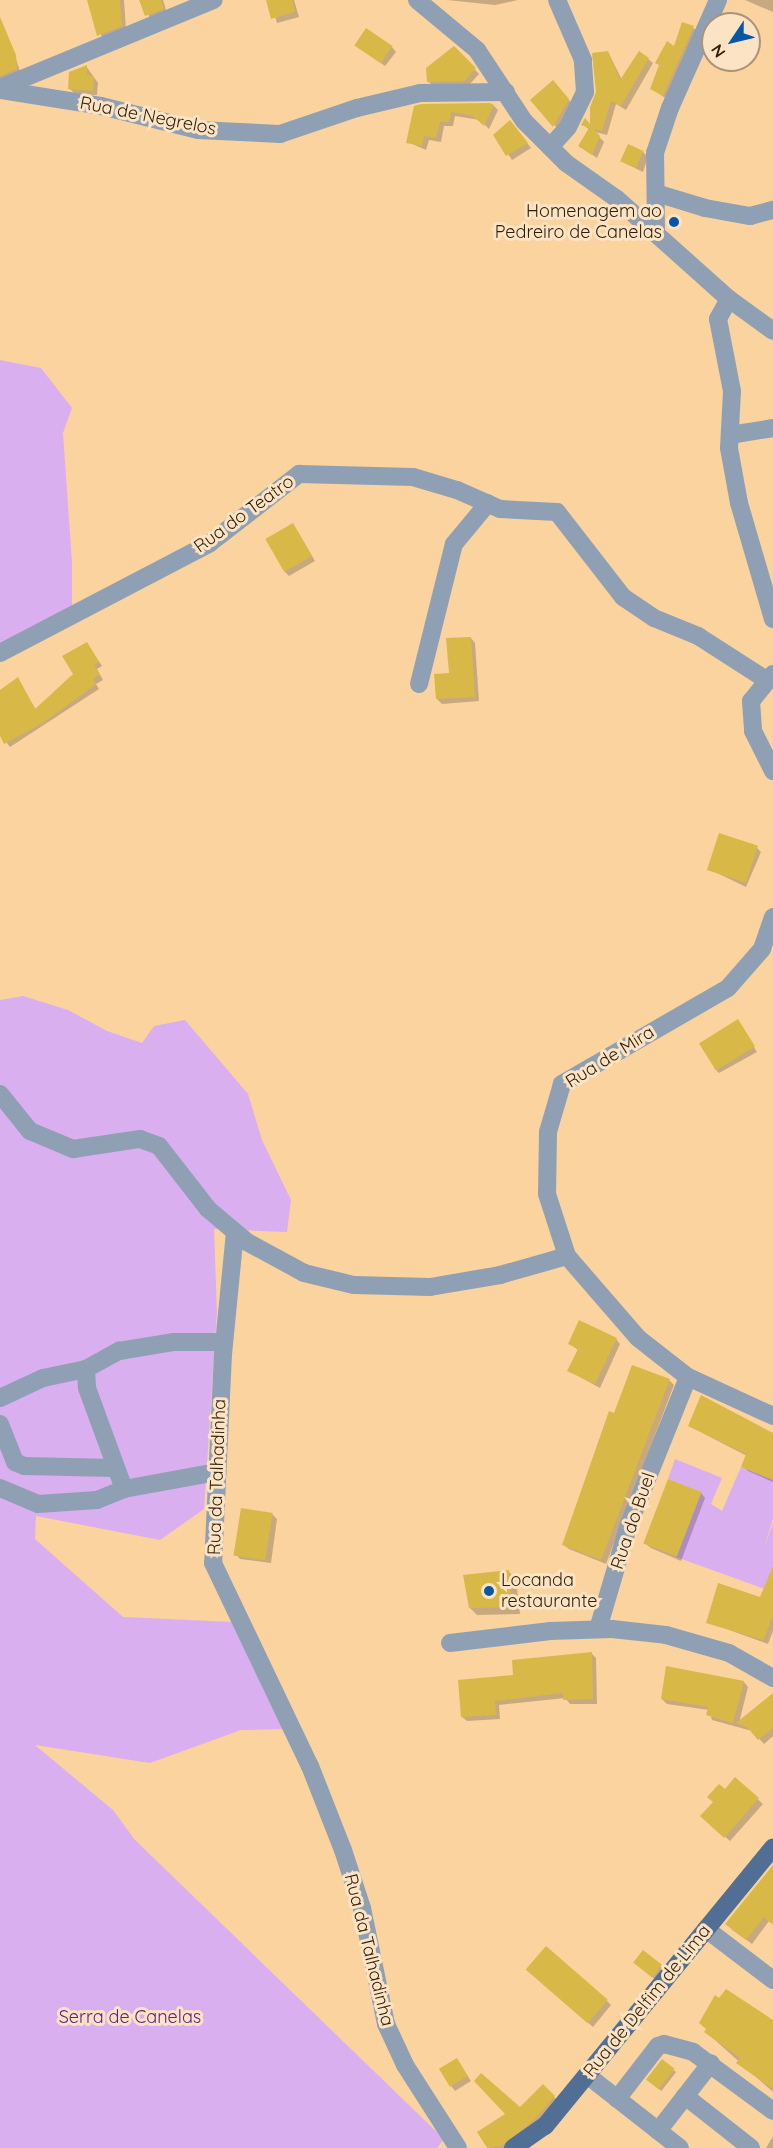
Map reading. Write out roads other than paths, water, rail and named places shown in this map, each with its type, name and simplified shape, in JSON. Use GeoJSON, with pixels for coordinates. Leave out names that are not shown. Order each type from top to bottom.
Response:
{"type":"FeatureCollection","features":[{"type":"Feature","properties":{"kind":"main road","name":"Rua de Delfim de Lima"},"geometry":{"type":"LineString","coordinates":[[513,2148],[546,2126],[773,1847]]}},
{"type":"Feature","properties":{"kind":"street"},"geometry":{"type":"LineString","coordinates":[[0,89],[214,0]]}},
{"type":"Feature","properties":{"kind":"street"},"geometry":{"type":"LineString","coordinates":[[417,0],[477,50],[524,121],[566,163],[656,231],[729,299],[773,331]]}},
{"type":"Feature","properties":{"kind":"street"},"geometry":{"type":"LineString","coordinates":[[551,146],[568,127],[585,92],[584,60],[557,0]]}},
{"type":"Feature","properties":{"kind":"street"},"geometry":{"type":"LineString","coordinates":[[656,231],[655,153],[670,108],[718,0]]}},
{"type":"Feature","properties":{"kind":"street","name":"Rua de Negrelos"},"geometry":{"type":"LineString","coordinates":[[0,89],[101,106],[198,130],[280,134],[357,108],[420,93],[506,92]]}},
{"type":"Feature","properties":{"kind":"street"},"geometry":{"type":"LineString","coordinates":[[656,193],[705,208],[750,216],[773,210]]}},
{"type":"Feature","properties":{"kind":"street"},"geometry":{"type":"LineString","coordinates":[[729,299],[718,319],[732,390],[730,435],[739,503],[773,619]]}},
{"type":"Feature","properties":{"kind":"street"},"geometry":{"type":"LineString","coordinates":[[730,435],[773,428]]}},
{"type":"Feature","properties":{"kind":"street","name":"Rua do Teatro"},"geometry":{"type":"LineString","coordinates":[[0,652],[210,543],[299,474],[413,477],[500,509],[557,512],[623,597],[654,618],[698,636],[769,677]]}},
{"type":"Feature","properties":{"kind":"street"},"geometry":{"type":"LineString","coordinates":[[419,684],[454,544],[488,503]]}},
{"type":"Feature","properties":{"kind":"street"},"geometry":{"type":"LineString","coordinates":[[769,677],[751,701],[753,731],[773,771]]}},
{"type":"Feature","properties":{"kind":"street","name":"Rua de Mira"},"geometry":{"type":"LineString","coordinates":[[773,917],[762,949],[728,988],[562,1084],[548,1132],[548,1194],[567,1257],[638,1338],[688,1377],[773,1416]]}},
{"type":"Feature","properties":{"kind":"street"},"geometry":{"type":"LineString","coordinates":[[0,1094],[30,1131],[73,1149],[140,1139],[159,1146],[208,1209],[235,1232],[304,1273],[354,1285],[430,1287],[500,1275],[567,1257]]}},
{"type":"Feature","properties":{"kind":"street","name":"Rua da Talhadinha"},"geometry":{"type":"LineString","coordinates":[[235,1232],[224,1342],[213,1563],[309,1766],[343,1850],[362,1908],[386,2024],[405,2065],[458,2148]]}},
{"type":"Feature","properties":{"kind":"street"},"geometry":{"type":"LineString","coordinates":[[0,1398],[43,1378],[86,1369],[119,1351],[174,1342],[224,1342]]}},
{"type":"Feature","properties":{"kind":"street"},"geometry":{"type":"LineString","coordinates":[[86,1369],[87,1388],[114,1468],[124,1489]]}},
{"type":"Feature","properties":{"kind":"street","name":"Rua do Buel"},"geometry":{"type":"LineString","coordinates":[[598,1629],[629,1524],[688,1377]]}},
{"type":"Feature","properties":{"kind":"street"},"geometry":{"type":"LineString","coordinates":[[0,1424],[15,1462],[24,1466],[114,1468]]}},
{"type":"Feature","properties":{"kind":"street"},"geometry":{"type":"LineString","coordinates":[[0,1488],[38,1504],[97,1500],[124,1489],[217,1472]]}},
{"type":"Feature","properties":{"kind":"street"},"geometry":{"type":"LineString","coordinates":[[450,1643],[598,1629],[666,1635],[729,1653],[773,1678]]}},
{"type":"Feature","properties":{"kind":"street"},"geometry":{"type":"LineString","coordinates":[[706,1929],[773,1980]]}},
{"type":"Feature","properties":{"kind":"street"},"geometry":{"type":"LineString","coordinates":[[617,2099],[658,2046],[677,2046],[711,2063],[773,2111]]}},
{"type":"Feature","properties":{"kind":"street"},"geometry":{"type":"LineString","coordinates":[[658,2131],[711,2063]]}},
{"type":"Feature","properties":{"kind":"street"},"geometry":{"type":"LineString","coordinates":[[587,2075],[680,2148]]}},
{"type":"Feature","properties":{"kind":"street"},"geometry":{"type":"LineString","coordinates":[[685,2096],[751,2148]]}},
{"type":"Feature","properties":{"kind":"place","name":"Homenagem ao Pedreiro de Canelas"},"geometry":{"type":"Point","coordinates":[674,222]}},
{"type":"Feature","properties":{"kind":"place","name":"Locanda restaurante"},"geometry":{"type":"Point","coordinates":[489,1591]}},
{"type":"Feature","properties":{"kind":"park label","name":"Serra de Canelas"},"geometry":{"type":"Point","coordinates":[130,2017]}}]}
